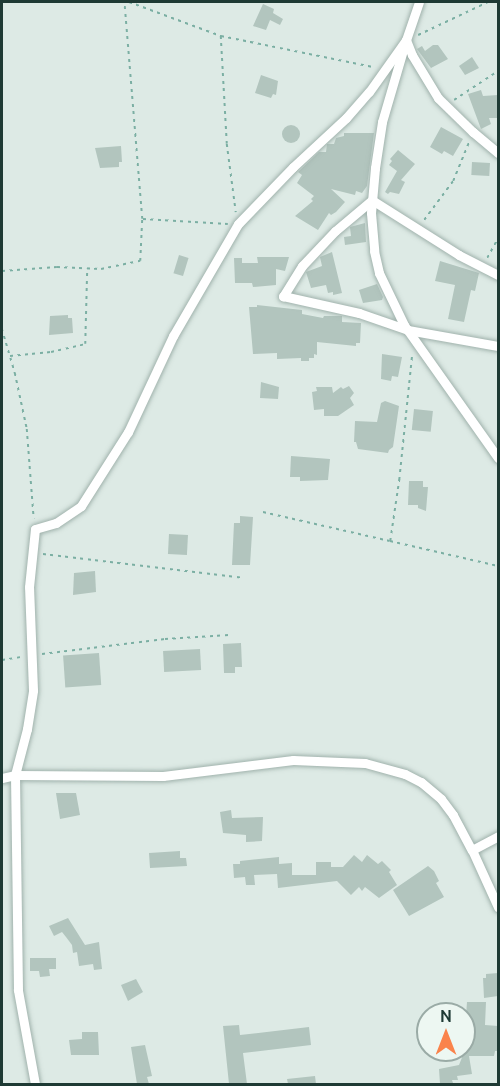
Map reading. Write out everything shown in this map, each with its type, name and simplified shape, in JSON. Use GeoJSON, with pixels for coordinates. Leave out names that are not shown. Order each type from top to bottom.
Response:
{"type":"FeatureCollection","features":[{"type":"Feature","properties":{"kind":"street"},"geometry":{"type":"LineString","coordinates":[[419,2],[382,122],[372,200],[374,251],[379,273],[408,330],[498,458]]}},
{"type":"Feature","properties":{"kind":"street"},"geometry":{"type":"LineString","coordinates":[[35,1084],[18,990],[15,775],[27,729],[33,690],[31,553],[35,529],[62,519],[81,506],[128,432],[173,336],[238,224],[293,166],[346,118],[386,70],[406,40]]}},
{"type":"Feature","properties":{"kind":"street"},"geometry":{"type":"LineString","coordinates":[[406,40],[412,55],[438,98],[498,153]]}},
{"type":"Feature","properties":{"kind":"street"},"geometry":{"type":"LineString","coordinates":[[372,200],[498,275]]}},
{"type":"Feature","properties":{"kind":"street"},"geometry":{"type":"LineString","coordinates":[[372,200],[335,231],[302,266],[283,296],[359,314],[408,330],[498,346]]}},
{"type":"Feature","properties":{"kind":"street"},"geometry":{"type":"LineString","coordinates":[[2,778],[15,775],[164,776],[293,760],[365,763],[405,774],[421,782],[441,799],[453,815],[472,850],[498,907]]}},
{"type":"Feature","properties":{"kind":"street"},"geometry":{"type":"LineString","coordinates":[[472,850],[498,836]]}},
{"type":"Feature","properties":{"kind":"path"},"geometry":{"type":"LineString","coordinates":[[2,271],[57,267],[101,269],[140,261],[142,219],[124,2]]}},
{"type":"Feature","properties":{"kind":"path"},"geometry":{"type":"LineString","coordinates":[[129,2],[220,36],[386,70]]}},
{"type":"Feature","properties":{"kind":"path"},"geometry":{"type":"LineString","coordinates":[[406,40],[488,2]]}},
{"type":"Feature","properties":{"kind":"path"},"geometry":{"type":"LineString","coordinates":[[142,219],[238,224],[227,144],[220,36]]}},
{"type":"Feature","properties":{"kind":"path"},"geometry":{"type":"LineString","coordinates":[[446,106],[498,71]]}},
{"type":"Feature","properties":{"kind":"path"},"geometry":{"type":"LineString","coordinates":[[417,228],[453,182],[473,132]]}},
{"type":"Feature","properties":{"kind":"path"},"geometry":{"type":"LineString","coordinates":[[482,267],[498,238]]}},
{"type":"Feature","properties":{"kind":"path"},"geometry":{"type":"LineString","coordinates":[[10,356],[51,352],[85,344],[87,268]]}},
{"type":"Feature","properties":{"kind":"path"},"geometry":{"type":"LineString","coordinates":[[2,329],[27,429],[35,529]]}},
{"type":"Feature","properties":{"kind":"path"},"geometry":{"type":"LineString","coordinates":[[390,541],[414,339]]}},
{"type":"Feature","properties":{"kind":"path"},"geometry":{"type":"LineString","coordinates":[[263,512],[498,566]]}},
{"type":"Feature","properties":{"kind":"path"},"geometry":{"type":"LineString","coordinates":[[31,553],[243,578]]}},
{"type":"Feature","properties":{"kind":"path"},"geometry":{"type":"LineString","coordinates":[[2,660],[143,642],[229,635]]}},
{"type":"Feature","properties":{"kind":"building"},"geometry":{"type":"Polygon","coordinates":[[[263,4],[274,9],[273,13],[283,19],[280,25],[270,20],[266,30],[253,26],[263,4]]]}},
{"type":"Feature","properties":{"kind":"building"},"geometry":{"type":"Polygon","coordinates":[[[433,45],[438,45],[448,59],[431,68],[417,49],[422,46],[425,51],[433,45]]]}},
{"type":"Feature","properties":{"kind":"building"},"geometry":{"type":"Polygon","coordinates":[[[472,57],[479,68],[465,75],[459,66],[472,57]]]}},
{"type":"Feature","properties":{"kind":"building"},"geometry":{"type":"Polygon","coordinates":[[[261,75],[278,81],[276,95],[273,94],[271,98],[255,93],[261,75]]]}},
{"type":"Feature","properties":{"kind":"building"},"geometry":{"type":"Polygon","coordinates":[[[481,90],[483,96],[498,95],[498,118],[489,118],[491,124],[481,129],[468,94],[481,90]]]}},
{"type":"Feature","properties":{"kind":"building"},"geometry":{"type":"Polygon","coordinates":[[[291,125],[297,128],[300,134],[297,140],[291,143],[285,140],[282,134],[285,128],[291,125]]]}},
{"type":"Feature","properties":{"kind":"building"},"geometry":{"type":"Polygon","coordinates":[[[441,127],[463,139],[453,156],[444,151],[442,154],[430,147],[441,127]]]}},
{"type":"Feature","properties":{"kind":"building"},"geometry":{"type":"Polygon","coordinates":[[[344,133],[374,133],[367,186],[362,193],[356,191],[355,195],[331,189],[345,202],[336,212],[331,215],[329,213],[318,230],[295,216],[313,201],[311,199],[314,196],[297,183],[302,175],[298,172],[319,152],[326,152],[327,144],[334,144],[336,138],[344,136],[344,133]]]}},
{"type":"Feature","properties":{"kind":"building"},"geometry":{"type":"Polygon","coordinates":[[[121,146],[122,162],[119,162],[119,167],[100,168],[95,148],[121,146]]]}},
{"type":"Feature","properties":{"kind":"building"},"geometry":{"type":"Polygon","coordinates":[[[398,150],[415,164],[401,180],[405,182],[399,194],[390,192],[388,194],[385,192],[397,171],[389,165],[392,161],[390,159],[398,150]]]}},
{"type":"Feature","properties":{"kind":"building"},"geometry":{"type":"Polygon","coordinates":[[[472,162],[490,163],[489,176],[471,175],[472,162]]]}},
{"type":"Feature","properties":{"kind":"building"},"geometry":{"type":"Polygon","coordinates":[[[365,223],[366,242],[345,245],[344,237],[351,236],[350,227],[365,223]]]}},
{"type":"Feature","properties":{"kind":"building"},"geometry":{"type":"Polygon","coordinates":[[[332,252],[342,293],[333,295],[333,292],[328,293],[326,285],[311,288],[306,272],[322,266],[320,257],[332,252]]]}},
{"type":"Feature","properties":{"kind":"building"},"geometry":{"type":"Polygon","coordinates":[[[179,255],[189,258],[183,276],[173,273],[179,255]]]}},
{"type":"Feature","properties":{"kind":"building"},"geometry":{"type":"Polygon","coordinates":[[[257,257],[289,257],[285,271],[276,269],[276,285],[253,287],[252,283],[235,283],[234,258],[242,258],[242,263],[258,263],[257,257]]]}},
{"type":"Feature","properties":{"kind":"building"},"geometry":{"type":"Polygon","coordinates":[[[440,261],[479,273],[475,291],[471,290],[464,322],[448,319],[455,285],[435,281],[440,261]]]}},
{"type":"Feature","properties":{"kind":"building"},"geometry":{"type":"Polygon","coordinates":[[[377,284],[383,297],[382,300],[363,303],[359,290],[377,284]]]}},
{"type":"Feature","properties":{"kind":"building"},"geometry":{"type":"Polygon","coordinates":[[[257,305],[302,310],[302,314],[323,318],[324,316],[342,316],[342,322],[361,323],[360,343],[356,343],[356,346],[317,342],[317,355],[314,354],[314,358],[309,358],[309,361],[301,361],[301,358],[277,359],[277,353],[253,354],[249,307],[257,307],[257,305]]]}},
{"type":"Feature","properties":{"kind":"building"},"geometry":{"type":"Polygon","coordinates":[[[68,315],[68,318],[72,318],[73,333],[49,335],[50,316],[68,315]]]}},
{"type":"Feature","properties":{"kind":"building"},"geometry":{"type":"Polygon","coordinates":[[[382,354],[402,357],[398,377],[392,376],[391,381],[381,379],[382,354]]]}},
{"type":"Feature","properties":{"kind":"building"},"geometry":{"type":"Polygon","coordinates":[[[261,382],[279,387],[278,399],[260,398],[261,382]]]}},
{"type":"Feature","properties":{"kind":"building"},"geometry":{"type":"Polygon","coordinates":[[[349,386],[354,393],[350,398],[354,405],[338,416],[324,416],[324,409],[314,410],[312,392],[317,391],[316,387],[332,387],[333,393],[341,387],[343,389],[349,386]]]}},
{"type":"Feature","properties":{"kind":"building"},"geometry":{"type":"Polygon","coordinates":[[[385,401],[399,406],[393,447],[388,453],[358,449],[354,442],[355,421],[377,422],[381,403],[385,401]]]}},
{"type":"Feature","properties":{"kind":"building"},"geometry":{"type":"Polygon","coordinates":[[[414,409],[433,411],[431,432],[412,430],[414,409]]]}},
{"type":"Feature","properties":{"kind":"building"},"geometry":{"type":"Polygon","coordinates":[[[291,456],[330,459],[328,480],[300,481],[300,477],[290,477],[291,456]]]}},
{"type":"Feature","properties":{"kind":"building"},"geometry":{"type":"Polygon","coordinates":[[[409,481],[423,481],[423,487],[428,487],[426,511],[418,508],[418,505],[408,505],[409,481]]]}},
{"type":"Feature","properties":{"kind":"building"},"geometry":{"type":"Polygon","coordinates":[[[240,516],[253,517],[250,565],[232,565],[234,523],[240,523],[240,516]]]}},
{"type":"Feature","properties":{"kind":"building"},"geometry":{"type":"Polygon","coordinates":[[[169,534],[188,535],[187,555],[168,554],[169,534]]]}},
{"type":"Feature","properties":{"kind":"building"},"geometry":{"type":"Polygon","coordinates":[[[95,571],[96,592],[73,595],[74,573],[95,571]]]}},
{"type":"Feature","properties":{"kind":"building"},"geometry":{"type":"Polygon","coordinates":[[[241,643],[242,667],[235,667],[235,673],[224,673],[223,644],[241,643]]]}},
{"type":"Feature","properties":{"kind":"building"},"geometry":{"type":"Polygon","coordinates":[[[200,649],[201,670],[164,672],[163,651],[200,649]]]}},
{"type":"Feature","properties":{"kind":"building"},"geometry":{"type":"Polygon","coordinates":[[[99,653],[101,685],[65,687],[63,656],[99,653]]]}},
{"type":"Feature","properties":{"kind":"building"},"geometry":{"type":"Polygon","coordinates":[[[56,793],[76,793],[80,815],[60,819],[56,793]]]}},
{"type":"Feature","properties":{"kind":"building"},"geometry":{"type":"Polygon","coordinates":[[[231,810],[232,818],[263,817],[262,841],[246,842],[246,835],[223,833],[220,812],[231,810]]]}},
{"type":"Feature","properties":{"kind":"building"},"geometry":{"type":"Polygon","coordinates":[[[180,851],[180,858],[186,858],[187,866],[150,868],[149,853],[180,851]]]}},
{"type":"Feature","properties":{"kind":"building"},"geometry":{"type":"Polygon","coordinates":[[[354,855],[362,862],[367,855],[378,864],[382,861],[391,870],[389,872],[397,885],[379,898],[365,887],[362,891],[359,887],[351,895],[337,881],[278,888],[277,874],[254,875],[255,885],[246,885],[245,877],[234,878],[233,864],[240,864],[240,861],[279,857],[279,864],[292,863],[292,875],[316,875],[316,862],[331,862],[331,867],[343,867],[354,855]]]}},
{"type":"Feature","properties":{"kind":"building"},"geometry":{"type":"Polygon","coordinates":[[[428,866],[434,871],[439,881],[436,883],[444,897],[409,916],[393,890],[428,866]]]}},
{"type":"Feature","properties":{"kind":"building"},"geometry":{"type":"Polygon","coordinates":[[[68,918],[85,945],[99,942],[102,969],[94,970],[93,964],[79,966],[77,952],[73,953],[72,945],[62,932],[54,936],[49,926],[68,918]]]}},
{"type":"Feature","properties":{"kind":"building"},"geometry":{"type":"Polygon","coordinates":[[[30,958],[56,958],[56,969],[49,969],[50,976],[40,977],[39,971],[30,971],[30,958]]]}},
{"type":"Feature","properties":{"kind":"building"},"geometry":{"type":"Polygon","coordinates":[[[498,973],[498,996],[484,998],[483,978],[486,978],[486,974],[498,973]]]}},
{"type":"Feature","properties":{"kind":"building"},"geometry":{"type":"Polygon","coordinates":[[[136,979],[143,992],[128,1001],[121,985],[136,979]]]}},
{"type":"Feature","properties":{"kind":"building"},"geometry":{"type":"Polygon","coordinates":[[[476,1002],[486,1002],[485,1025],[498,1026],[498,1051],[495,1051],[494,1056],[476,1056],[476,1002]]]}},
{"type":"Feature","properties":{"kind":"building"},"geometry":{"type":"Polygon","coordinates":[[[239,1025],[240,1035],[309,1027],[311,1045],[243,1053],[247,1084],[229,1084],[223,1026],[239,1025]]]}},
{"type":"Feature","properties":{"kind":"building"},"geometry":{"type":"Polygon","coordinates":[[[82,1032],[98,1032],[99,1055],[71,1055],[69,1040],[82,1039],[82,1032]]]}},
{"type":"Feature","properties":{"kind":"building"},"geometry":{"type":"Polygon","coordinates":[[[145,1045],[152,1076],[147,1077],[149,1084],[137,1084],[131,1047],[145,1045]]]}},
{"type":"Feature","properties":{"kind":"building"},"geometry":{"type":"Polygon","coordinates":[[[460,1062],[470,1062],[472,1074],[457,1076],[458,1080],[452,1080],[453,1083],[440,1084],[439,1069],[459,1065],[460,1062]]]}},
{"type":"Feature","properties":{"kind":"building"},"geometry":{"type":"Polygon","coordinates":[[[315,1076],[316,1084],[288,1084],[287,1079],[315,1076]]]}}]}
